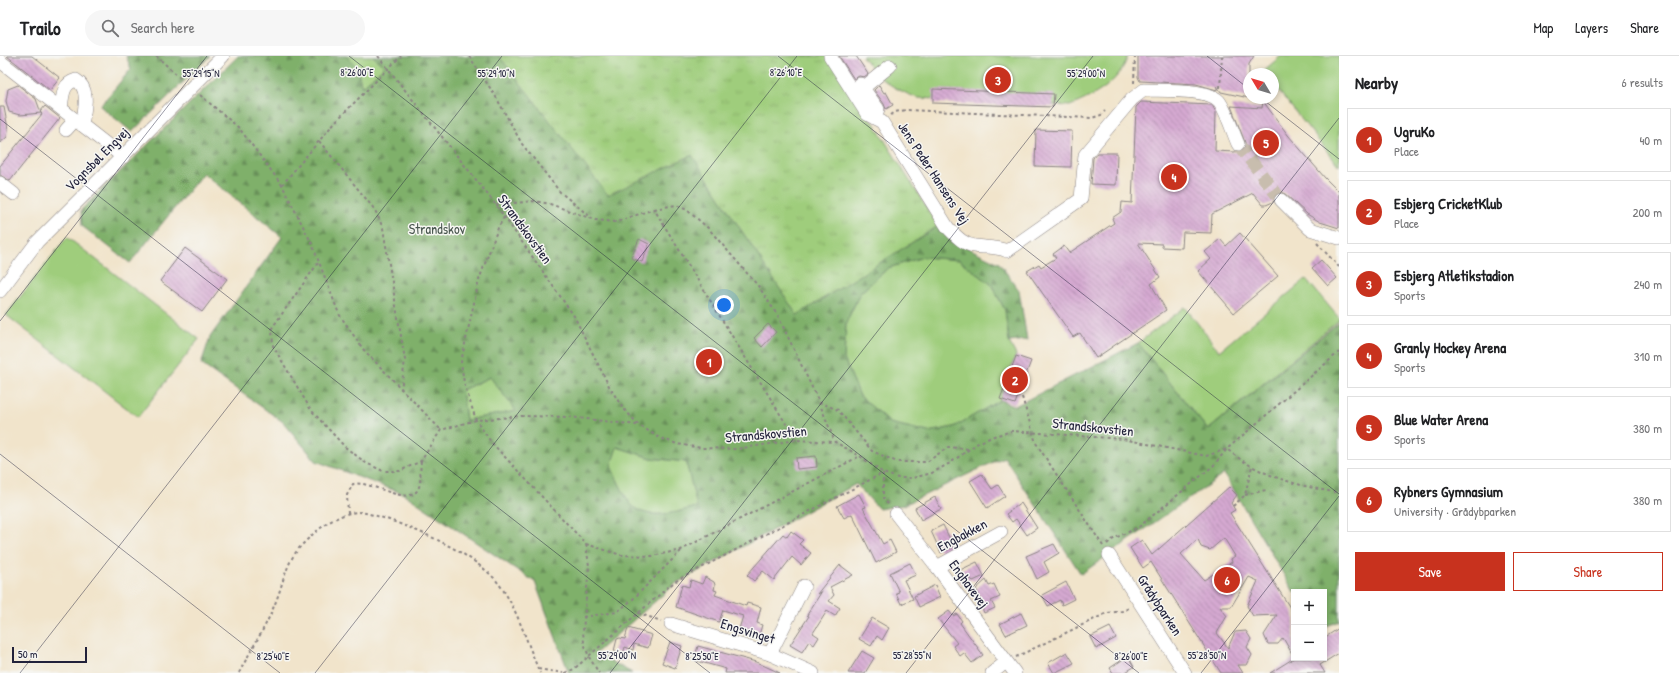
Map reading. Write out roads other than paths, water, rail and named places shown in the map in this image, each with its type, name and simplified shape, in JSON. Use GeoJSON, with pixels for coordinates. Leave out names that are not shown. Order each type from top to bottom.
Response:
{"type":"FeatureCollection","features":[{"type":"Feature","properties":{"kind":"street","name":"Vognsbøl Engvej"},"geometry":{"type":"LineString","coordinates":[[0,291],[37,242],[223,56]]}},
{"type":"Feature","properties":{"kind":"street","name":"Jens Peder Hansens Vej"},"geometry":{"type":"LineString","coordinates":[[830,56],[867,114],[879,120],[948,228],[959,240],[973,246],[999,248],[1007,251],[1081,199],[1085,155],[1132,99],[1144,90],[1201,93],[1214,96],[1220,102],[1238,144]]}},
{"type":"Feature","properties":{"kind":"street"},"geometry":{"type":"LineString","coordinates":[[0,61],[122,157]]}},
{"type":"Feature","properties":{"kind":"street"},"geometry":{"type":"LineString","coordinates":[[879,120],[878,110],[862,86],[890,66]]}},
{"type":"Feature","properties":{"kind":"street"},"geometry":{"type":"LineString","coordinates":[[61,108],[65,87],[69,82],[76,80],[80,83],[85,93],[79,122],[66,130]]}},
{"type":"Feature","properties":{"kind":"street"},"geometry":{"type":"LineString","coordinates":[[0,183],[14,194]]}},
{"type":"Feature","properties":{"kind":"street"},"geometry":{"type":"LineString","coordinates":[[1281,200],[1310,228],[1339,238]]}},
{"type":"Feature","properties":{"kind":"street","name":"Enghavevej"},"geometry":{"type":"LineString","coordinates":[[896,514],[1015,673]]}},
{"type":"Feature","properties":{"kind":"street","name":"Engbakken"},"geometry":{"type":"LineString","coordinates":[[937,567],[1001,532]]}},
{"type":"Feature","properties":{"kind":"street","name":"Grådybparken"},"geometry":{"type":"LineString","coordinates":[[1106,551],[1185,673]]}},
{"type":"Feature","properties":{"kind":"street"},"geometry":{"type":"LineString","coordinates":[[770,654],[804,586]]}},
{"type":"Feature","properties":{"kind":"street","name":"Engsvinget"},"geometry":{"type":"LineString","coordinates":[[671,624],[770,654],[813,673]]}},
{"type":"Feature","properties":{"kind":"street"},"geometry":{"type":"LineString","coordinates":[[992,673],[1006,662]]}},
{"type":"Feature","properties":{"kind":"tunnel"},"geometry":{"type":"LineString","coordinates":[[1238,144],[1281,200]]}},
{"type":"Feature","properties":{"kind":"place","name":"Esbjerg Atletikstadion"},"geometry":{"type":"Point","coordinates":[998,80]}},
{"type":"Feature","properties":{"kind":"place","name":"Blue Water Arena"},"geometry":{"type":"Point","coordinates":[1266,143]}},
{"type":"Feature","properties":{"kind":"place","name":"Granly Hockey Arena"},"geometry":{"type":"Point","coordinates":[1174,177]}},
{"type":"Feature","properties":{"kind":"place","name":"UgruKo"},"geometry":{"type":"Point","coordinates":[709,362]}},
{"type":"Feature","properties":{"kind":"place","name":"Esbjerg CricketKlub"},"geometry":{"type":"Point","coordinates":[1015,380]}},
{"type":"Feature","properties":{"kind":"place","name":"Rybners Gymnasium"},"geometry":{"type":"Point","coordinates":[1227,580]}},
{"type":"Feature","properties":{"kind":"park label","name":"Strandskov"},"geometry":{"type":"Point","coordinates":[437,229]}}]}
